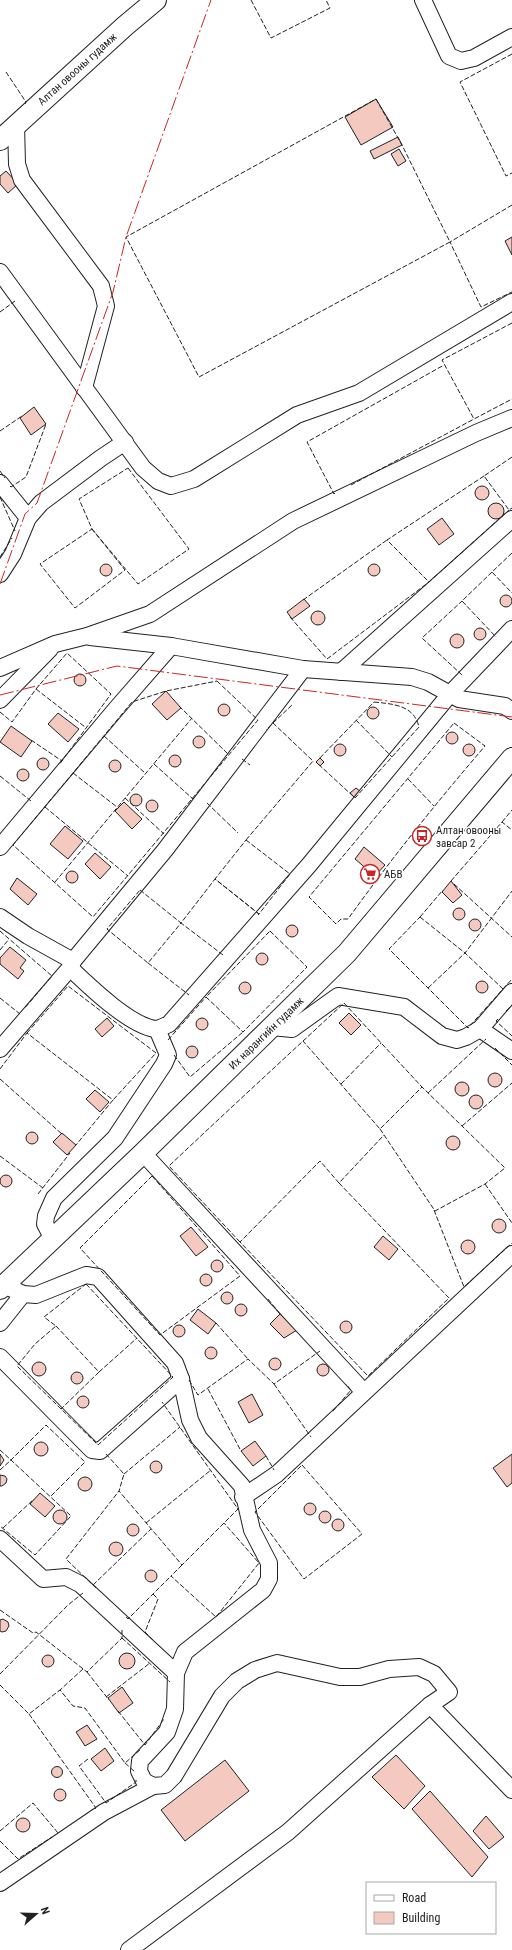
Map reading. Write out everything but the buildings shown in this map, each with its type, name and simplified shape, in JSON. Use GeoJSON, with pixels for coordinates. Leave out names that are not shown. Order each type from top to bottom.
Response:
{"type":"FeatureCollection","features":[{"type":"Feature","properties":{"kind":"main road","name":"Алтан овооны гудамж"},"geometry":{"type":"LineString","coordinates":[[0,140],[125,26],[156,0]]}},
{"type":"Feature","properties":{"kind":"main road","name":"Их нарангийн гудамж"},"geometry":{"type":"LineString","coordinates":[[2,1287],[143,1153],[347,953],[512,758]]}},
{"type":"Feature","properties":{"kind":"street"},"geometry":{"type":"LineString","coordinates":[[423,0],[449,56],[461,61],[474,58],[512,37]]}},
{"type":"Feature","properties":{"kind":"street"},"geometry":{"type":"LineString","coordinates":[[16,124],[17,164],[22,180],[102,286],[106,306],[84,388]]}},
{"type":"Feature","properties":{"kind":"street"},"geometry":{"type":"LineString","coordinates":[[0,272],[143,468],[158,481],[171,486],[194,479],[297,415],[359,393],[512,302]]}},
{"type":"Feature","properties":{"kind":"street"},"geometry":{"type":"LineString","coordinates":[[0,668],[56,644],[87,636],[150,614],[294,521],[476,433],[512,418]]}},
{"type":"Feature","properties":{"kind":"street"},"geometry":{"type":"LineString","coordinates":[[0,574],[13,554],[28,518],[41,503],[125,442]]}},
{"type":"Feature","properties":{"kind":"street"},"geometry":{"type":"LineString","coordinates":[[0,483],[28,518]]}},
{"type":"Feature","properties":{"kind":"street"},"geometry":{"type":"LineString","coordinates":[[341,672],[512,519]]}},
{"type":"Feature","properties":{"kind":"street"},"geometry":{"type":"LineString","coordinates":[[0,918],[72,965],[103,1000],[145,1026],[157,1029],[169,1024],[294,883],[450,694],[512,630]]}},
{"type":"Feature","properties":{"kind":"street"},"geometry":{"type":"LineString","coordinates":[[87,636],[171,646],[304,669],[412,677],[428,682],[460,699],[505,706],[512,711]]}},
{"type":"Feature","properties":{"kind":"street"},"geometry":{"type":"LineString","coordinates":[[0,700],[56,644]]}},
{"type":"Feature","properties":{"kind":"street"},"geometry":{"type":"LineString","coordinates":[[0,847],[171,646]]}},
{"type":"Feature","properties":{"kind":"street"},"geometry":{"type":"LineString","coordinates":[[0,1048],[72,965],[165,850],[304,669]]}},
{"type":"Feature","properties":{"kind":"street"},"geometry":{"type":"LineString","coordinates":[[272,1027],[292,1029],[338,996],[404,1007],[442,1036],[457,1040],[466,1037],[480,1028],[512,992]]}},
{"type":"Feature","properties":{"kind":"street"},"geometry":{"type":"LineString","coordinates":[[480,1028],[512,1051]]}},
{"type":"Feature","properties":{"kind":"street"},"geometry":{"type":"LineString","coordinates":[[53,1239],[44,1224],[54,1198],[115,1138],[164,1064],[168,1055],[157,1029]]}},
{"type":"Feature","properties":{"kind":"street"},"geometry":{"type":"LineString","coordinates":[[143,1153],[364,1392]]}},
{"type":"Feature","properties":{"kind":"street"},"geometry":{"type":"LineString","coordinates":[[243,1497],[277,1474],[512,1254]]}},
{"type":"Feature","properties":{"kind":"street"},"geometry":{"type":"LineString","coordinates":[[2,1287],[23,1294],[36,1295],[86,1275],[98,1276],[175,1363],[181,1379],[190,1420],[199,1438],[242,1486],[243,1497],[252,1530],[269,1563],[269,1579],[263,1590],[185,1652],[176,1673],[175,1709],[167,1732],[140,1761],[139,1771],[144,1781],[153,1786]]}},
{"type":"Feature","properties":{"kind":"street"},"geometry":{"type":"LineString","coordinates":[[0,1323],[23,1294]]}},
{"type":"Feature","properties":{"kind":"street"},"geometry":{"type":"LineString","coordinates":[[0,1356],[92,1450],[100,1451],[181,1379]]}},
{"type":"Feature","properties":{"kind":"street"},"geometry":{"type":"LineString","coordinates":[[0,1538],[44,1579],[66,1577],[80,1584],[176,1673]]}},
{"type":"Feature","properties":{"kind":"street"},"geometry":{"type":"LineString","coordinates":[[0,1883],[104,1812],[153,1786],[165,1785],[174,1776],[222,1696],[237,1680],[255,1670],[277,1663],[340,1677],[360,1677],[389,1669],[419,1667],[434,1674],[449,1692],[430,1705],[288,1832],[129,1950]]}},
{"type":"Feature","properties":{"kind":"street"},"geometry":{"type":"LineString","coordinates":[[430,1705],[512,1790]]}},
{"type":"Feature","properties":{"kind":"fence"},"geometry":{"type":"LineString","coordinates":[[251,0],[271,38],[330,8],[326,0]]}},
{"type":"Feature","properties":{"kind":"fence"},"geometry":{"type":"LineString","coordinates":[[512,54],[460,82],[506,176],[512,173]]}},
{"type":"Feature","properties":{"kind":"fence"},"geometry":{"type":"LineString","coordinates":[[6,72],[26,102],[25,104]]}},
{"type":"Feature","properties":{"kind":"fence"},"geometry":{"type":"LineString","coordinates":[[376,99],[402,145],[450,242],[199,377],[126,237],[376,99]]}},
{"type":"Feature","properties":{"kind":"fence"},"geometry":{"type":"LineString","coordinates":[[512,205],[450,242],[481,307],[512,292]]}},
{"type":"Feature","properties":{"kind":"fence"},"geometry":{"type":"LineString","coordinates":[[0,312],[15,301]]}},
{"type":"Feature","properties":{"kind":"fence"},"geometry":{"type":"LineString","coordinates":[[512,323],[442,360],[474,419],[512,399]]}},
{"type":"Feature","properties":{"kind":"fence"},"geometry":{"type":"LineString","coordinates":[[335,493],[334,494],[307,442],[444,365]]}},
{"type":"Feature","properties":{"kind":"fence"},"geometry":{"type":"LineString","coordinates":[[0,431],[22,416]]}},
{"type":"Feature","properties":{"kind":"fence"},"geometry":{"type":"LineString","coordinates":[[351,485],[474,419]]}},
{"type":"Feature","properties":{"kind":"fence"},"geometry":{"type":"LineString","coordinates":[[10,486],[11,487],[26,477],[46,424],[45,423]]}},
{"type":"Feature","properties":{"kind":"fence"},"geometry":{"type":"LineString","coordinates":[[512,457],[484,476],[509,510],[512,508]]}},
{"type":"Feature","properties":{"kind":"fence"},"geometry":{"type":"LineString","coordinates":[[128,468],[189,549],[138,584],[92,529],[79,499],[128,468]]}},
{"type":"Feature","properties":{"kind":"fence"},"geometry":{"type":"LineString","coordinates":[[0,471],[5,478]]}},
{"type":"Feature","properties":{"kind":"fence"},"geometry":{"type":"LineString","coordinates":[[484,476],[387,540],[429,582],[509,510]]}},
{"type":"Feature","properties":{"kind":"fence"},"geometry":{"type":"LineString","coordinates":[[0,497],[15,531]]}},
{"type":"Feature","properties":{"kind":"fence"},"geometry":{"type":"LineString","coordinates":[[92,529],[125,570],[75,608],[40,564],[92,529]]}},
{"type":"Feature","properties":{"kind":"fence"},"geometry":{"type":"LineString","coordinates":[[0,557],[12,538]]}},
{"type":"Feature","properties":{"kind":"fence"},"geometry":{"type":"LineString","coordinates":[[303,600],[387,540]]}},
{"type":"Feature","properties":{"kind":"fence"},"geometry":{"type":"LineString","coordinates":[[512,553],[492,572],[512,593]]}},
{"type":"Feature","properties":{"kind":"fence"},"geometry":{"type":"LineString","coordinates":[[492,572],[462,601],[496,637]]}},
{"type":"Feature","properties":{"kind":"fence"},"geometry":{"type":"LineString","coordinates":[[290,617],[327,659],[429,582]]}},
{"type":"Feature","properties":{"kind":"fence"},"geometry":{"type":"LineString","coordinates":[[462,601],[422,638],[462,675]]}},
{"type":"Feature","properties":{"kind":"fence"},"geometry":{"type":"LineString","coordinates":[[0,712],[12,722],[36,689],[67,653],[111,694],[59,765]]}},
{"type":"Feature","properties":{"kind":"fence"},"geometry":{"type":"LineString","coordinates":[[217,681],[258,720],[93,917],[13,845],[132,702],[166,691],[217,681]]}},
{"type":"Feature","properties":{"kind":"fence"},"geometry":{"type":"LineString","coordinates":[[36,689],[85,727]]}},
{"type":"Feature","properties":{"kind":"fence"},"geometry":{"type":"LineString","coordinates":[[374,702],[395,705],[408,710],[413,714],[419,727],[355,798],[316,762],[374,702]]}},
{"type":"Feature","properties":{"kind":"fence"},"geometry":{"type":"LineString","coordinates":[[273,723],[292,705]]}},
{"type":"Feature","properties":{"kind":"fence"},"geometry":{"type":"LineString","coordinates":[[179,706],[229,755]]}},
{"type":"Feature","properties":{"kind":"fence"},"geometry":{"type":"LineString","coordinates":[[55,882],[192,718]]}},
{"type":"Feature","properties":{"kind":"fence"},"geometry":{"type":"LineString","coordinates":[[356,720],[392,757]]}},
{"type":"Feature","properties":{"kind":"fence"},"geometry":{"type":"LineString","coordinates":[[246,840],[313,761],[273,723],[266,730]]}},
{"type":"Feature","properties":{"kind":"fence"},"geometry":{"type":"LineString","coordinates":[[454,723],[485,746],[449,788],[348,919],[341,919],[336,924],[309,897],[454,723]]}},
{"type":"Feature","properties":{"kind":"fence"},"geometry":{"type":"LineString","coordinates":[[104,736],[145,773]]}},
{"type":"Feature","properties":{"kind":"fence"},"geometry":{"type":"LineString","coordinates":[[31,740],[62,761]]}},
{"type":"Feature","properties":{"kind":"fence"},"geometry":{"type":"LineString","coordinates":[[242,759],[250,765]]}},
{"type":"Feature","properties":{"kind":"fence"},"geometry":{"type":"LineString","coordinates":[[154,764],[193,799]]}},
{"type":"Feature","properties":{"kind":"fence"},"geometry":{"type":"LineString","coordinates":[[73,773],[117,807]]}},
{"type":"Feature","properties":{"kind":"fence"},"geometry":{"type":"LineString","coordinates":[[0,776],[31,801]]}},
{"type":"Feature","properties":{"kind":"fence"},"geometry":{"type":"LineString","coordinates":[[408,779],[434,806]]}},
{"type":"Feature","properties":{"kind":"fence"},"geometry":{"type":"LineString","coordinates":[[125,798],[164,834]]}},
{"type":"Feature","properties":{"kind":"fence"},"geometry":{"type":"LineString","coordinates":[[207,803],[238,833]]}},
{"type":"Feature","properties":{"kind":"fence"},"geometry":{"type":"LineString","coordinates":[[45,807],[128,876]]}},
{"type":"Feature","properties":{"kind":"fence"},"geometry":{"type":"LineString","coordinates":[[502,822],[512,810]]}},
{"type":"Feature","properties":{"kind":"fence"},"geometry":{"type":"LineString","coordinates":[[451,881],[502,822],[512,830]]}},
{"type":"Feature","properties":{"kind":"fence"},"geometry":{"type":"LineString","coordinates":[[246,840],[290,874],[259,914],[215,879],[246,840]]}},
{"type":"Feature","properties":{"kind":"fence"},"geometry":{"type":"LineString","coordinates":[[223,955],[181,923],[215,879],[259,914],[258,915]]}},
{"type":"Feature","properties":{"kind":"fence"},"geometry":{"type":"LineString","coordinates":[[454,884],[512,937]]}},
{"type":"Feature","properties":{"kind":"fence"},"geometry":{"type":"LineString","coordinates":[[140,890],[181,923],[148,963],[107,929],[140,890]]}},
{"type":"Feature","properties":{"kind":"fence"},"geometry":{"type":"LineString","coordinates":[[420,917],[443,890]]}},
{"type":"Feature","properties":{"kind":"fence"},"geometry":{"type":"LineString","coordinates":[[428,988],[465,953],[512,891]]}},
{"type":"Feature","properties":{"kind":"fence"},"geometry":{"type":"LineString","coordinates":[[420,917],[465,953],[503,989],[468,1028],[389,949],[420,917]]}},
{"type":"Feature","properties":{"kind":"fence"},"geometry":{"type":"LineString","coordinates":[[0,931],[52,976],[24,1009]]}},
{"type":"Feature","properties":{"kind":"fence"},"geometry":{"type":"LineString","coordinates":[[270,931],[307,967],[243,1032],[206,997],[270,931]]}},
{"type":"Feature","properties":{"kind":"fence"},"geometry":{"type":"LineString","coordinates":[[0,950],[9,939]]}},
{"type":"Feature","properties":{"kind":"fence"},"geometry":{"type":"LineString","coordinates":[[148,963],[189,995]]}},
{"type":"Feature","properties":{"kind":"fence"},"geometry":{"type":"LineString","coordinates":[[503,989],[512,979]]}},
{"type":"Feature","properties":{"kind":"fence"},"geometry":{"type":"LineString","coordinates":[[27,1033],[68,986],[156,1053],[113,1100]]}},
{"type":"Feature","properties":{"kind":"fence"},"geometry":{"type":"LineString","coordinates":[[168,1040],[206,997]]}},
{"type":"Feature","properties":{"kind":"fence"},"geometry":{"type":"LineString","coordinates":[[0,998],[20,1014]]}},
{"type":"Feature","properties":{"kind":"fence"},"geometry":{"type":"LineString","coordinates":[[240,1242],[169,1166],[256,1084],[344,1003],[422,1087],[380,1129],[303,1041]]}},
{"type":"Feature","properties":{"kind":"fence"},"geometry":{"type":"LineString","coordinates":[[506,1011],[512,1005]]}},
{"type":"Feature","properties":{"kind":"fence"},"geometry":{"type":"LineString","coordinates":[[498,1019],[496,1021],[512,1036]]}},
{"type":"Feature","properties":{"kind":"fence"},"geometry":{"type":"LineString","coordinates":[[174,1055],[190,1077],[243,1032]]}},
{"type":"Feature","properties":{"kind":"fence"},"geometry":{"type":"LineString","coordinates":[[0,1069],[27,1033],[113,1100],[76,1145]]}},
{"type":"Feature","properties":{"kind":"fence"},"geometry":{"type":"LineString","coordinates":[[428,1093],[486,1039]]}},
{"type":"Feature","properties":{"kind":"fence"},"geometry":{"type":"LineString","coordinates":[[341,1084],[381,1043]]}},
{"type":"Feature","properties":{"kind":"fence"},"geometry":{"type":"LineString","coordinates":[[495,1048],[512,1065]]}},
{"type":"Feature","properties":{"kind":"fence"},"geometry":{"type":"LineString","coordinates":[[0,1079],[63,1135]]}},
{"type":"Feature","properties":{"kind":"fence"},"geometry":{"type":"LineString","coordinates":[[462,1126],[512,1083]]}},
{"type":"Feature","properties":{"kind":"fence"},"geometry":{"type":"LineString","coordinates":[[380,1129],[435,1211],[485,1184],[505,1168],[422,1087]]}},
{"type":"Feature","properties":{"kind":"fence"},"geometry":{"type":"LineString","coordinates":[[339,1183],[449,1298],[368,1376],[240,1242],[320,1161],[339,1183],[384,1135]]}},
{"type":"Feature","properties":{"kind":"fence"},"geometry":{"type":"LineString","coordinates":[[38,1194],[70,1153]]}},
{"type":"Feature","properties":{"kind":"fence"},"geometry":{"type":"LineString","coordinates":[[0,1156],[43,1188]]}},
{"type":"Feature","properties":{"kind":"fence"},"geometry":{"type":"LineString","coordinates":[[152,1176],[240,1276],[160,1335],[80,1248],[152,1176]]}},
{"type":"Feature","properties":{"kind":"fence"},"geometry":{"type":"LineString","coordinates":[[485,1184],[512,1223]]}},
{"type":"Feature","properties":{"kind":"fence"},"geometry":{"type":"LineString","coordinates":[[434,1210],[464,1287],[512,1243]]}},
{"type":"Feature","properties":{"kind":"fence"},"geometry":{"type":"LineString","coordinates":[[86,1284],[173,1377],[98,1445],[17,1366],[35,1344],[56,1326],[44,1317],[86,1284]]}},
{"type":"Feature","properties":{"kind":"fence"},"geometry":{"type":"LineString","coordinates":[[268,1299],[280,1314]]}},
{"type":"Feature","properties":{"kind":"fence"},"geometry":{"type":"LineString","coordinates":[[216,1323],[248,1359]]}},
{"type":"Feature","properties":{"kind":"fence"},"geometry":{"type":"LineString","coordinates":[[56,1326],[99,1372],[61,1409]]}},
{"type":"Feature","properties":{"kind":"fence"},"geometry":{"type":"LineString","coordinates":[[99,1372],[137,1338]]}},
{"type":"Feature","properties":{"kind":"fence"},"geometry":{"type":"LineString","coordinates":[[189,1380],[198,1395],[248,1359],[274,1384],[320,1351]]}},
{"type":"Feature","properties":{"kind":"fence"},"geometry":{"type":"LineString","coordinates":[[274,1384],[311,1437]]}},
{"type":"Feature","properties":{"kind":"fence"},"geometry":{"type":"LineString","coordinates":[[333,1411],[351,1390],[346,1384]]}},
{"type":"Feature","properties":{"kind":"fence"},"geometry":{"type":"LineString","coordinates":[[208,1389],[241,1451]]}},
{"type":"Feature","properties":{"kind":"fence"},"geometry":{"type":"LineString","coordinates":[[106,1454],[124,1474],[119,1491],[182,1565],[238,1509],[162,1402]]}},
{"type":"Feature","properties":{"kind":"fence"},"geometry":{"type":"LineString","coordinates":[[0,1450],[11,1460],[46,1425],[85,1462],[51,1496]]}},
{"type":"Feature","properties":{"kind":"fence"},"geometry":{"type":"LineString","coordinates":[[124,1474],[180,1427]]}},
{"type":"Feature","properties":{"kind":"fence"},"geometry":{"type":"LineString","coordinates":[[266,1456],[274,1470]]}},
{"type":"Feature","properties":{"kind":"fence"},"geometry":{"type":"LineString","coordinates":[[0,1470],[11,1460],[71,1516],[35,1555],[0,1526]]}},
{"type":"Feature","properties":{"kind":"fence"},"geometry":{"type":"LineString","coordinates":[[302,1465],[362,1534],[304,1579],[255,1512],[302,1465]]}},
{"type":"Feature","properties":{"kind":"fence"},"geometry":{"type":"LineString","coordinates":[[146,1523],[211,1470]]}},
{"type":"Feature","properties":{"kind":"fence"},"geometry":{"type":"LineString","coordinates":[[96,1588],[66,1559],[119,1491]]}},
{"type":"Feature","properties":{"kind":"fence"},"geometry":{"type":"LineString","coordinates":[[3,1528],[34,1499]]}},
{"type":"Feature","properties":{"kind":"fence"},"geometry":{"type":"LineString","coordinates":[[182,1565],[171,1576],[216,1617],[259,1563],[224,1523]]}},
{"type":"Feature","properties":{"kind":"fence"},"geometry":{"type":"LineString","coordinates":[[93,1585],[151,1529]]}},
{"type":"Feature","properties":{"kind":"fence"},"geometry":{"type":"LineString","coordinates":[[126,1617],[128,1619],[171,1576]]}},
{"type":"Feature","properties":{"kind":"fence"},"geometry":{"type":"LineString","coordinates":[[0,1674],[68,1605],[83,1593]]}},
{"type":"Feature","properties":{"kind":"fence"},"geometry":{"type":"LineString","coordinates":[[153,1594],[158,1599],[145,1632],[155,1642]]}},
{"type":"Feature","properties":{"kind":"fence"},"geometry":{"type":"LineString","coordinates":[[0,1610],[33,1633],[36,1632],[87,1672],[122,1638],[122,1630]]}},
{"type":"Feature","properties":{"kind":"fence"},"geometry":{"type":"LineString","coordinates":[[122,1638],[170,1682]]}},
{"type":"Feature","properties":{"kind":"fence"},"geometry":{"type":"LineString","coordinates":[[106,1697],[150,1663]]}},
{"type":"Feature","properties":{"kind":"fence"},"geometry":{"type":"LineString","coordinates":[[83,1669],[60,1690],[73,1706],[85,1708],[125,1763],[141,1749]]}},
{"type":"Feature","properties":{"kind":"fence"},"geometry":{"type":"LineString","coordinates":[[87,1672],[109,1700]]}},
{"type":"Feature","properties":{"kind":"fence"},"geometry":{"type":"LineString","coordinates":[[0,1685],[29,1714],[60,1690]]}},
{"type":"Feature","properties":{"kind":"fence"},"geometry":{"type":"LineString","coordinates":[[118,1711],[145,1745],[164,1719]]}},
{"type":"Feature","properties":{"kind":"fence"},"geometry":{"type":"LineString","coordinates":[[29,1714],[96,1808],[93,1810]]}},
{"type":"Feature","properties":{"kind":"fence"},"geometry":{"type":"LineString","coordinates":[[88,1759],[79,1766],[106,1803],[136,1782],[136,1778]]}},
{"type":"Feature","properties":{"kind":"fence"},"geometry":{"type":"LineString","coordinates":[[125,1763],[134,1771]]}},
{"type":"Feature","properties":{"kind":"fence"},"geometry":{"type":"LineString","coordinates":[[0,1831],[33,1803],[58,1833]]}},
{"type":"Feature","properties":{"kind":"fence"},"geometry":{"type":"LineString","coordinates":[[0,1841],[18,1859],[52,1837]]}},
{"type":"Feature","properties":{"kind":"power"},"geometry":{"type":"LineString","coordinates":[[0,584],[25,514],[37,503],[113,292],[126,237],[211,0]]}},
{"type":"Feature","properties":{"kind":"power"},"geometry":{"type":"LineString","coordinates":[[0,695],[117,666],[512,717]]}},
{"type":"Feature","properties":{"kind":"place","name":"Алтан овооны завсар 2"},"geometry":{"type":"Point","coordinates":[422,836]}},
{"type":"Feature","properties":{"kind":"place","name":"АБВ"},"geometry":{"type":"Point","coordinates":[370,874]}}]}
